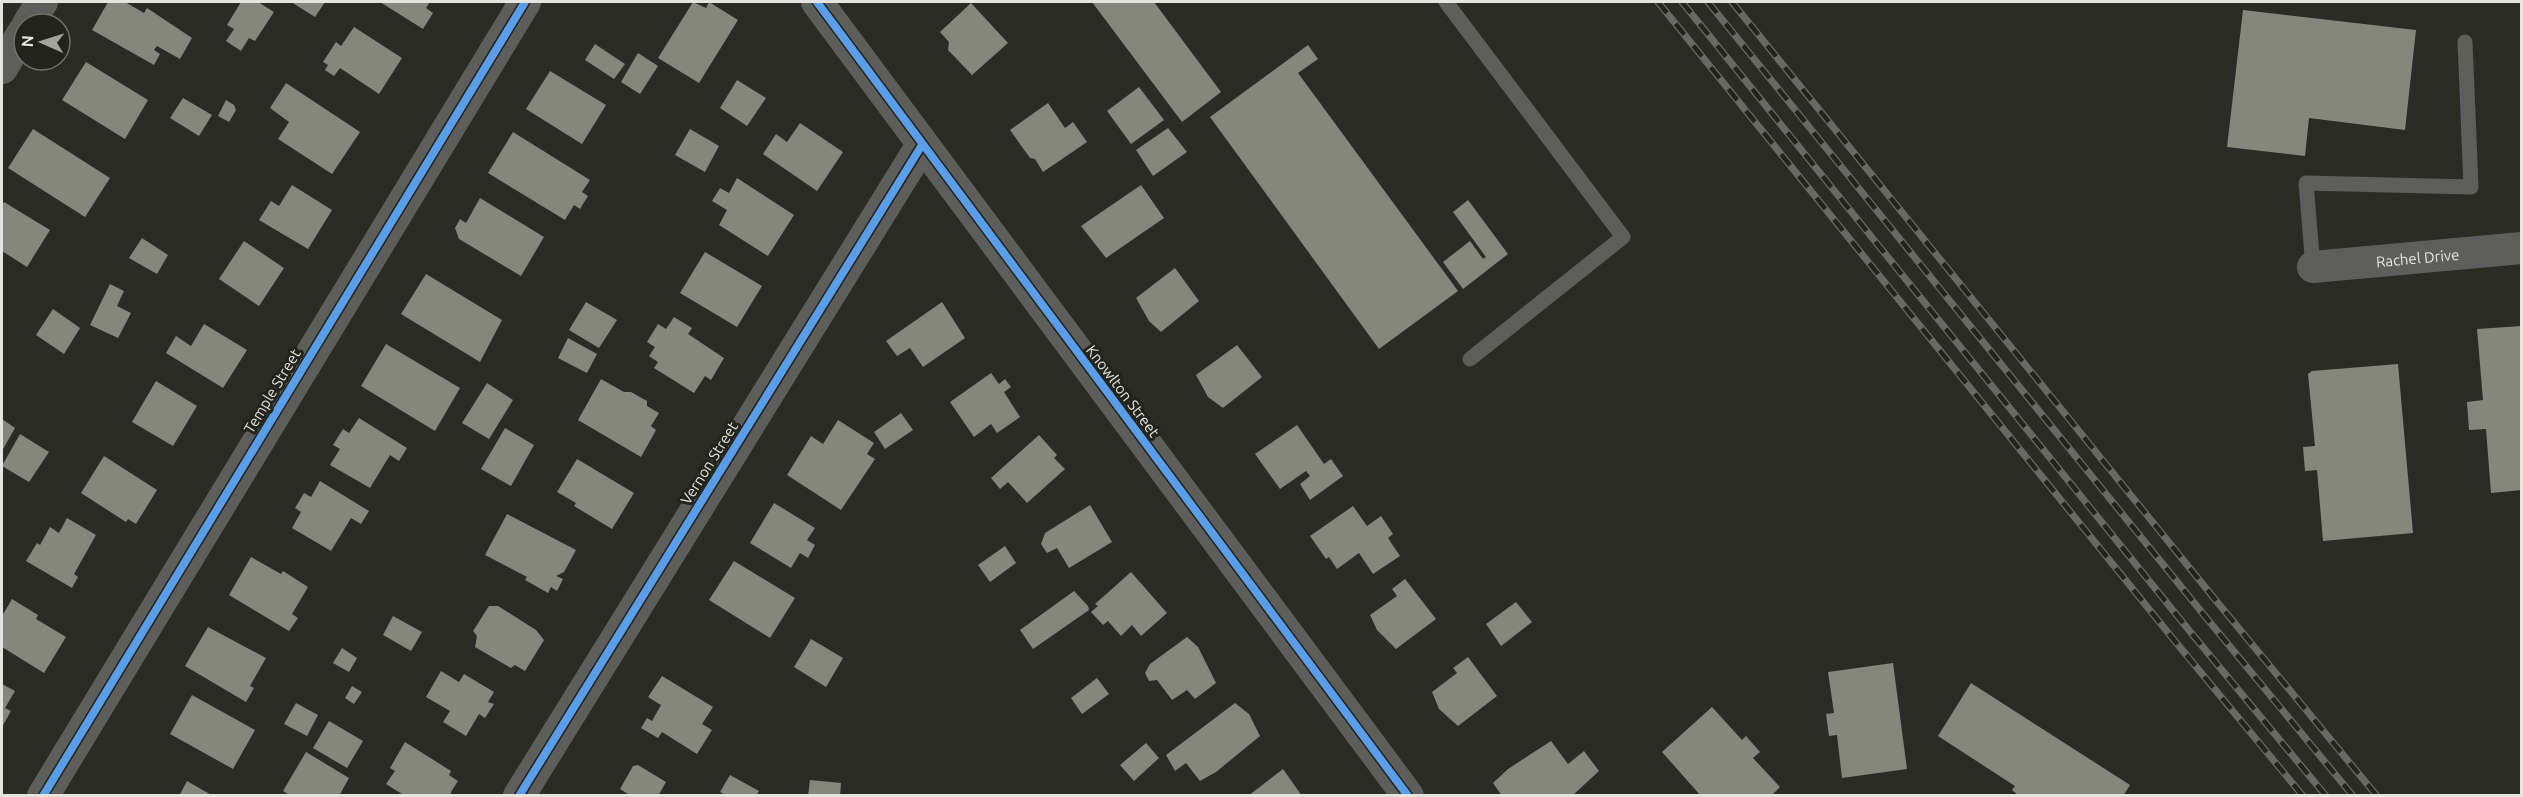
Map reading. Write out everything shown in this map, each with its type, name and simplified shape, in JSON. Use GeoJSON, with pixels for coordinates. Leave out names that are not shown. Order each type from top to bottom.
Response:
{"type":"FeatureCollection","features":[{"type":"Feature","properties":{"kind":"street","name":"Temple Street"},"geometry":{"type":"LineString","coordinates":[[43,795],[525,2]]}},
{"type":"Feature","properties":{"kind":"street","name":"Knowlton Street"},"geometry":{"type":"LineString","coordinates":[[817,2],[1408,795]]}},
{"type":"Feature","properties":{"kind":"street"},"geometry":{"type":"LineString","coordinates":[[2,68],[12,51]]}},
{"type":"Feature","properties":{"kind":"street","name":"Vernon Street"},"geometry":{"type":"LineString","coordinates":[[519,795],[922,145]]}},
{"type":"Feature","properties":{"kind":"street","name":"Rachel Drive"},"geometry":{"type":"LineString","coordinates":[[2313,267],[2522,248]]}},
{"type":"Feature","properties":{"kind":"lane"},"geometry":{"type":"LineString","coordinates":[[1446,2],[1623,237],[1470,359]]}},
{"type":"Feature","properties":{"kind":"lane"},"geometry":{"type":"LineString","coordinates":[[2313,267],[2306,183],[2471,187],[2465,42]]}},
{"type":"Feature","properties":{"kind":"building"},"geometry":{"type":"Polygon","coordinates":[[[108,2],[125,2],[144,13],[147,8],[192,38],[180,59],[157,46],[154,50],[160,54],[154,65],[92,30],[108,2]]]}},
{"type":"Feature","properties":{"kind":"building"},"geometry":{"type":"Polygon","coordinates":[[[241,2],[258,2],[274,12],[255,41],[249,38],[241,51],[226,41],[234,29],[227,25],[241,2]]]}},
{"type":"Feature","properties":{"kind":"building"},"geometry":{"type":"Polygon","coordinates":[[[291,2],[325,2],[315,17],[291,2]]]}},
{"type":"Feature","properties":{"kind":"building"},"geometry":{"type":"Polygon","coordinates":[[[380,2],[430,2],[426,8],[433,13],[423,29],[380,2]]]}},
{"type":"Feature","properties":{"kind":"building"},"geometry":{"type":"Polygon","coordinates":[[[693,2],[706,8],[709,2],[738,20],[699,83],[658,58],[693,2]]]}},
{"type":"Feature","properties":{"kind":"building"},"geometry":{"type":"Polygon","coordinates":[[[1092,2],[1154,2],[1221,92],[1182,122],[1092,2]]]}},
{"type":"Feature","properties":{"kind":"building"},"geometry":{"type":"Polygon","coordinates":[[[971,3],[1008,43],[972,75],[948,50],[949,42],[940,32],[971,3]]]}},
{"type":"Feature","properties":{"kind":"building"},"geometry":{"type":"Polygon","coordinates":[[[2243,10],[2416,30],[2405,130],[2309,118],[2305,156],[2227,147],[2243,10]]]}},
{"type":"Feature","properties":{"kind":"building"},"geometry":{"type":"Polygon","coordinates":[[[354,27],[402,58],[379,94],[340,68],[334,76],[325,70],[328,65],[323,62],[336,42],[341,46],[354,27]]]}},
{"type":"Feature","properties":{"kind":"building"},"geometry":{"type":"Polygon","coordinates":[[[595,44],[625,64],[614,79],[585,60],[595,44]]]}},
{"type":"Feature","properties":{"kind":"building"},"geometry":{"type":"Polygon","coordinates":[[[1308,45],[1318,59],[1298,73],[1458,291],[1379,349],[1210,117],[1308,45]]]}},
{"type":"Feature","properties":{"kind":"building"},"geometry":{"type":"Polygon","coordinates":[[[638,53],[658,66],[640,94],[621,82],[638,53]]]}},
{"type":"Feature","properties":{"kind":"building"},"geometry":{"type":"Polygon","coordinates":[[[86,62],[148,100],[125,139],[62,100],[86,62]]]}},
{"type":"Feature","properties":{"kind":"building"},"geometry":{"type":"Polygon","coordinates":[[[550,71],[606,105],[582,144],[526,109],[550,71]]]}},
{"type":"Feature","properties":{"kind":"building"},"geometry":{"type":"Polygon","coordinates":[[[737,80],[766,98],[747,126],[720,108],[737,80]]]}},
{"type":"Feature","properties":{"kind":"building"},"geometry":{"type":"Polygon","coordinates":[[[286,83],[360,132],[332,174],[278,139],[289,122],[270,108],[286,83]]]}},
{"type":"Feature","properties":{"kind":"building"},"geometry":{"type":"Polygon","coordinates":[[[1139,87],[1164,120],[1131,144],[1107,111],[1139,87]]]}},
{"type":"Feature","properties":{"kind":"building"},"geometry":{"type":"Polygon","coordinates":[[[183,98],[212,115],[199,136],[170,118],[183,98]]]}},
{"type":"Feature","properties":{"kind":"building"},"geometry":{"type":"Polygon","coordinates":[[[226,100],[234,105],[236,110],[229,122],[218,116],[226,100]]]}},
{"type":"Feature","properties":{"kind":"building"},"geometry":{"type":"Polygon","coordinates":[[[1048,103],[1065,128],[1073,122],[1087,142],[1043,172],[1010,130],[1048,103]]]}},
{"type":"Feature","properties":{"kind":"building"},"geometry":{"type":"Polygon","coordinates":[[[800,123],[843,152],[817,191],[763,154],[776,134],[787,142],[800,123]]]}},
{"type":"Feature","properties":{"kind":"building"},"geometry":{"type":"Polygon","coordinates":[[[1168,128],[1187,152],[1153,176],[1136,150],[1168,128]]]}},
{"type":"Feature","properties":{"kind":"building"},"geometry":{"type":"Polygon","coordinates":[[[33,129],[110,178],[85,217],[8,168],[33,129]]]}},
{"type":"Feature","properties":{"kind":"building"},"geometry":{"type":"Polygon","coordinates":[[[690,129],[719,146],[705,172],[675,155],[690,129]]]}},
{"type":"Feature","properties":{"kind":"building"},"geometry":{"type":"Polygon","coordinates":[[[513,132],[590,180],[582,192],[588,196],[580,209],[574,205],[565,220],[488,173],[513,132]]]}},
{"type":"Feature","properties":{"kind":"building"},"geometry":{"type":"Polygon","coordinates":[[[737,178],[794,215],[768,256],[719,225],[727,210],[712,201],[720,188],[729,193],[737,178]]]}},
{"type":"Feature","properties":{"kind":"building"},"geometry":{"type":"Polygon","coordinates":[[[292,185],[332,210],[308,249],[259,220],[271,201],[279,206],[292,185]]]}},
{"type":"Feature","properties":{"kind":"building"},"geometry":{"type":"Polygon","coordinates":[[[1141,185],[1164,218],[1106,258],[1081,226],[1141,185]]]}},
{"type":"Feature","properties":{"kind":"building"},"geometry":{"type":"Polygon","coordinates":[[[480,198],[544,237],[521,276],[459,239],[455,228],[460,219],[466,223],[480,198]]]}},
{"type":"Feature","properties":{"kind":"building"},"geometry":{"type":"Polygon","coordinates":[[[1468,200],[1508,254],[1463,289],[1443,262],[1470,241],[1483,259],[1486,257],[1453,212],[1468,200]]]}},
{"type":"Feature","properties":{"kind":"building"},"geometry":{"type":"Polygon","coordinates":[[[4,202],[50,230],[27,267],[2,251],[2,206],[4,202]]]}},
{"type":"Feature","properties":{"kind":"building"},"geometry":{"type":"Polygon","coordinates":[[[142,238],[168,255],[157,274],[129,258],[142,238]]]}},
{"type":"Feature","properties":{"kind":"building"},"geometry":{"type":"Polygon","coordinates":[[[244,241],[284,268],[259,306],[219,279],[244,241]]]}},
{"type":"Feature","properties":{"kind":"building"},"geometry":{"type":"Polygon","coordinates":[[[705,252],[762,286],[737,327],[680,293],[705,252]]]}},
{"type":"Feature","properties":{"kind":"building"},"geometry":{"type":"Polygon","coordinates":[[[1175,268],[1199,301],[1161,332],[1149,321],[1136,298],[1175,268]]]}},
{"type":"Feature","properties":{"kind":"building"},"geometry":{"type":"Polygon","coordinates":[[[426,274],[502,320],[480,362],[401,314],[426,274]]]}},
{"type":"Feature","properties":{"kind":"building"},"geometry":{"type":"Polygon","coordinates":[[[110,284],[124,291],[117,306],[131,313],[118,338],[90,325],[110,284]]]}},
{"type":"Feature","properties":{"kind":"building"},"geometry":{"type":"Polygon","coordinates":[[[586,302],[617,320],[599,348],[569,330],[586,302]]]}},
{"type":"Feature","properties":{"kind":"building"},"geometry":{"type":"Polygon","coordinates":[[[942,302],[965,338],[923,367],[910,348],[897,356],[886,341],[942,302]]]}},
{"type":"Feature","properties":{"kind":"building"},"geometry":{"type":"Polygon","coordinates":[[[53,309],[80,328],[64,354],[36,335],[53,309]]]}},
{"type":"Feature","properties":{"kind":"building"},"geometry":{"type":"Polygon","coordinates":[[[674,317],[692,328],[688,334],[724,358],[711,380],[705,376],[694,393],[654,368],[658,362],[649,356],[655,347],[647,342],[658,324],[666,329],[674,317]]]}},
{"type":"Feature","properties":{"kind":"building"},"geometry":{"type":"Polygon","coordinates":[[[204,324],[247,350],[223,388],[166,353],[176,336],[191,346],[204,324]]]}},
{"type":"Feature","properties":{"kind":"building"},"geometry":{"type":"Polygon","coordinates":[[[2522,326],[2522,490],[2491,493],[2486,429],[2469,430],[2467,402],[2483,400],[2477,329],[2522,326]]]}},
{"type":"Feature","properties":{"kind":"building"},"geometry":{"type":"Polygon","coordinates":[[[568,338],[597,354],[587,373],[558,358],[568,338]]]}},
{"type":"Feature","properties":{"kind":"building"},"geometry":{"type":"Polygon","coordinates":[[[386,344],[460,388],[435,431],[361,386],[386,344]]]}},
{"type":"Feature","properties":{"kind":"building"},"geometry":{"type":"Polygon","coordinates":[[[1237,345],[1262,377],[1223,408],[1208,397],[1196,375],[1237,345]]]}},
{"type":"Feature","properties":{"kind":"building"},"geometry":{"type":"Polygon","coordinates":[[[2398,364],[2413,533],[2323,541],[2317,470],[2305,471],[2303,447],[2315,446],[2308,374],[2312,371],[2398,364]]]}},
{"type":"Feature","properties":{"kind":"building"},"geometry":{"type":"Polygon","coordinates":[[[991,373],[999,384],[1005,379],[1011,387],[1004,392],[1020,417],[997,433],[991,424],[974,437],[950,402],[991,373]]]}},
{"type":"Feature","properties":{"kind":"building"},"geometry":{"type":"Polygon","coordinates":[[[601,379],[624,392],[631,392],[647,401],[647,406],[659,413],[651,426],[656,430],[641,457],[578,420],[601,379]]]}},
{"type":"Feature","properties":{"kind":"building"},"geometry":{"type":"Polygon","coordinates":[[[156,381],[197,406],[173,446],[132,422],[156,381]]]}},
{"type":"Feature","properties":{"kind":"building"},"geometry":{"type":"Polygon","coordinates":[[[487,383],[513,400],[489,439],[462,423],[487,383]]]}},
{"type":"Feature","properties":{"kind":"building"},"geometry":{"type":"Polygon","coordinates":[[[901,413],[913,430],[885,449],[874,432],[901,413]]]}},
{"type":"Feature","properties":{"kind":"building"},"geometry":{"type":"Polygon","coordinates":[[[359,418],[407,448],[399,461],[390,455],[370,488],[330,465],[340,449],[333,445],[343,429],[349,433],[359,418]]]}},
{"type":"Feature","properties":{"kind":"building"},"geometry":{"type":"Polygon","coordinates":[[[2,419],[15,428],[2,451],[2,419]]]}},
{"type":"Feature","properties":{"kind":"building"},"geometry":{"type":"Polygon","coordinates":[[[838,420],[874,443],[867,454],[875,459],[841,510],[787,475],[811,436],[823,444],[838,420]]]}},
{"type":"Feature","properties":{"kind":"building"},"geometry":{"type":"Polygon","coordinates":[[[1297,425],[1324,464],[1331,459],[1343,476],[1310,500],[1300,484],[1310,476],[1306,471],[1280,489],[1255,454],[1297,425]]]}},
{"type":"Feature","properties":{"kind":"building"},"geometry":{"type":"Polygon","coordinates":[[[505,428],[534,445],[511,486],[481,469],[505,428]]]}},
{"type":"Feature","properties":{"kind":"building"},"geometry":{"type":"Polygon","coordinates":[[[20,434],[49,452],[29,482],[2,466],[20,434]]]}},
{"type":"Feature","properties":{"kind":"building"},"geometry":{"type":"Polygon","coordinates":[[[1039,435],[1057,455],[1054,458],[1065,469],[1027,503],[1008,482],[1000,489],[991,478],[1039,435]]]}},
{"type":"Feature","properties":{"kind":"building"},"geometry":{"type":"Polygon","coordinates":[[[104,456],[157,490],[136,524],[128,519],[126,522],[81,493],[104,456]]]}},
{"type":"Feature","properties":{"kind":"building"},"geometry":{"type":"Polygon","coordinates":[[[577,459],[634,493],[612,529],[574,506],[576,503],[557,492],[577,459]]]}},
{"type":"Feature","properties":{"kind":"building"},"geometry":{"type":"Polygon","coordinates":[[[320,481],[369,511],[361,524],[351,518],[331,551],[292,528],[301,512],[295,508],[304,493],[311,497],[320,481]]]}},
{"type":"Feature","properties":{"kind":"building"},"geometry":{"type":"Polygon","coordinates":[[[774,503],[815,528],[807,540],[815,545],[808,558],[800,553],[791,568],[750,543],[774,503]]]}},
{"type":"Feature","properties":{"kind":"building"},"geometry":{"type":"Polygon","coordinates":[[[1090,505],[1112,542],[1069,568],[1057,548],[1047,553],[1041,544],[1045,533],[1090,505]]]}},
{"type":"Feature","properties":{"kind":"building"},"geometry":{"type":"Polygon","coordinates":[[[1353,506],[1367,526],[1381,516],[1393,534],[1388,538],[1400,556],[1373,574],[1359,553],[1337,569],[1329,557],[1326,559],[1310,536],[1353,506]]]}},
{"type":"Feature","properties":{"kind":"building"},"geometry":{"type":"Polygon","coordinates":[[[507,514],[576,550],[564,572],[556,576],[563,579],[557,591],[551,587],[548,593],[525,580],[527,577],[485,555],[507,514]]]}},
{"type":"Feature","properties":{"kind":"building"},"geometry":{"type":"Polygon","coordinates":[[[67,518],[96,535],[74,574],[78,577],[72,588],[26,561],[37,543],[40,545],[50,527],[59,533],[67,518]]]}},
{"type":"Feature","properties":{"kind":"building"},"geometry":{"type":"Polygon","coordinates":[[[1005,546],[1016,563],[990,582],[978,565],[1005,546]]]}},
{"type":"Feature","properties":{"kind":"building"},"geometry":{"type":"Polygon","coordinates":[[[251,557],[281,574],[283,571],[308,587],[292,614],[298,618],[289,631],[229,595],[251,557]]]}},
{"type":"Feature","properties":{"kind":"building"},"geometry":{"type":"Polygon","coordinates":[[[734,561],[795,598],[770,638],[709,600],[734,561]]]}},
{"type":"Feature","properties":{"kind":"building"},"geometry":{"type":"Polygon","coordinates":[[[1131,572],[1167,613],[1141,636],[1132,625],[1121,636],[1108,621],[1103,625],[1091,612],[1098,606],[1095,604],[1131,572]]]}},
{"type":"Feature","properties":{"kind":"building"},"geometry":{"type":"Polygon","coordinates":[[[1405,579],[1436,619],[1396,649],[1377,630],[1370,615],[1397,596],[1392,589],[1405,579]]]}},
{"type":"Feature","properties":{"kind":"building"},"geometry":{"type":"Polygon","coordinates":[[[1074,591],[1089,610],[1033,649],[1020,630],[1074,591]]]}},
{"type":"Feature","properties":{"kind":"building"},"geometry":{"type":"Polygon","coordinates":[[[12,599],[38,615],[36,619],[66,637],[44,673],[2,647],[2,616],[12,599]]]}},
{"type":"Feature","properties":{"kind":"building"},"geometry":{"type":"Polygon","coordinates":[[[1516,602],[1532,622],[1501,646],[1486,624],[1516,602]]]}},
{"type":"Feature","properties":{"kind":"building"},"geometry":{"type":"Polygon","coordinates":[[[489,606],[498,606],[536,630],[544,640],[525,671],[515,665],[511,668],[475,647],[477,636],[473,631],[489,606]]]}},
{"type":"Feature","properties":{"kind":"building"},"geometry":{"type":"Polygon","coordinates":[[[393,616],[422,632],[411,651],[383,635],[393,616]]]}},
{"type":"Feature","properties":{"kind":"building"},"geometry":{"type":"Polygon","coordinates":[[[208,627],[266,658],[250,686],[254,688],[246,702],[185,666],[208,627]]]}},
{"type":"Feature","properties":{"kind":"building"},"geometry":{"type":"Polygon","coordinates":[[[1187,637],[1198,647],[1216,683],[1195,699],[1187,690],[1172,700],[1157,680],[1149,681],[1145,673],[1150,664],[1187,637]]]}},
{"type":"Feature","properties":{"kind":"building"},"geometry":{"type":"Polygon","coordinates":[[[811,639],[843,658],[826,687],[794,667],[811,639]]]}},
{"type":"Feature","properties":{"kind":"building"},"geometry":{"type":"Polygon","coordinates":[[[342,648],[357,658],[349,672],[333,663],[342,648]]]}},
{"type":"Feature","properties":{"kind":"building"},"geometry":{"type":"Polygon","coordinates":[[[1468,657],[1497,696],[1458,726],[1439,709],[1432,692],[1457,673],[1453,668],[1468,657]]]}},
{"type":"Feature","properties":{"kind":"building"},"geometry":{"type":"Polygon","coordinates":[[[1893,663],[1907,769],[1842,778],[1837,735],[1829,736],[1826,714],[1834,713],[1828,672],[1893,663]]]}},
{"type":"Feature","properties":{"kind":"building"},"geometry":{"type":"Polygon","coordinates":[[[441,671],[459,682],[464,674],[494,692],[488,702],[494,704],[485,718],[479,714],[466,736],[443,722],[450,711],[426,697],[441,671]]]}},
{"type":"Feature","properties":{"kind":"building"},"geometry":{"type":"Polygon","coordinates":[[[662,676],[713,707],[702,724],[712,730],[697,754],[662,732],[658,738],[641,728],[647,718],[652,721],[661,705],[648,697],[662,676]]]}},
{"type":"Feature","properties":{"kind":"building"},"geometry":{"type":"Polygon","coordinates":[[[1097,678],[1109,694],[1082,714],[1071,698],[1097,678]]]}},
{"type":"Feature","properties":{"kind":"building"},"geometry":{"type":"Polygon","coordinates":[[[1971,683],[2130,785],[2123,796],[2019,796],[2012,790],[2015,786],[1938,736],[1971,683]]]}},
{"type":"Feature","properties":{"kind":"building"},"geometry":{"type":"Polygon","coordinates":[[[2,684],[15,691],[5,708],[11,711],[2,727],[2,684]]]}},
{"type":"Feature","properties":{"kind":"building"},"geometry":{"type":"Polygon","coordinates":[[[352,686],[362,692],[354,704],[345,698],[352,686]]]}},
{"type":"Feature","properties":{"kind":"building"},"geometry":{"type":"Polygon","coordinates":[[[192,695],[255,730],[233,769],[170,734],[192,695]]]}},
{"type":"Feature","properties":{"kind":"building"},"geometry":{"type":"Polygon","coordinates":[[[296,703],[318,715],[307,736],[284,724],[296,703]]]}},
{"type":"Feature","properties":{"kind":"building"},"geometry":{"type":"Polygon","coordinates":[[[1235,703],[1249,714],[1260,736],[1216,772],[1200,781],[1186,763],[1175,771],[1166,755],[1235,703]]]}},
{"type":"Feature","properties":{"kind":"building"},"geometry":{"type":"Polygon","coordinates":[[[1712,707],[1742,740],[1746,736],[1760,752],[1753,758],[1780,787],[1771,796],[1701,796],[1662,752],[1712,707]]]}},
{"type":"Feature","properties":{"kind":"building"},"geometry":{"type":"Polygon","coordinates":[[[329,721],[363,741],[347,768],[313,748],[329,721]]]}},
{"type":"Feature","properties":{"kind":"building"},"geometry":{"type":"Polygon","coordinates":[[[1551,741],[1568,764],[1584,751],[1599,771],[1572,796],[1502,796],[1493,783],[1508,769],[1551,741]]]}},
{"type":"Feature","properties":{"kind":"building"},"geometry":{"type":"Polygon","coordinates":[[[405,742],[451,771],[449,775],[458,781],[451,796],[405,796],[386,784],[395,771],[390,768],[405,742]]]}},
{"type":"Feature","properties":{"kind":"building"},"geometry":{"type":"Polygon","coordinates":[[[1146,743],[1159,758],[1134,781],[1120,765],[1146,743]]]}},
{"type":"Feature","properties":{"kind":"building"},"geometry":{"type":"Polygon","coordinates":[[[306,752],[349,778],[339,796],[291,796],[283,791],[306,752]]]}},
{"type":"Feature","properties":{"kind":"building"},"geometry":{"type":"Polygon","coordinates":[[[638,765],[666,782],[658,796],[631,796],[620,789],[633,766],[638,765]]]}},
{"type":"Feature","properties":{"kind":"building"},"geometry":{"type":"Polygon","coordinates":[[[1283,769],[1302,796],[1248,796],[1283,769]]]}},
{"type":"Feature","properties":{"kind":"building"},"geometry":{"type":"Polygon","coordinates":[[[730,775],[759,791],[756,796],[727,796],[720,792],[730,775]]]}},
{"type":"Feature","properties":{"kind":"building"},"geometry":{"type":"Polygon","coordinates":[[[810,780],[841,783],[840,796],[808,796],[810,780]]]}},
{"type":"Feature","properties":{"kind":"building"},"geometry":{"type":"Polygon","coordinates":[[[187,781],[213,796],[179,796],[187,781]]]}},
{"type":"Feature","properties":{"kind":"railway"},"geometry":{"type":"LineString","coordinates":[[1658,2],[2303,796]]}},
{"type":"Feature","properties":{"kind":"railway"},"geometry":{"type":"LineString","coordinates":[[1682,2],[2188,629],[2326,796]]}},
{"type":"Feature","properties":{"kind":"railway"},"geometry":{"type":"LineString","coordinates":[[1708,2],[2353,796]]}},
{"type":"Feature","properties":{"kind":"railway"},"geometry":{"type":"LineString","coordinates":[[1732,2],[2377,796]]}},
{"type":"Feature","properties":{"kind":"cycle path"},"geometry":{"type":"LineString","coordinates":[[43,796],[525,2]]}},
{"type":"Feature","properties":{"kind":"cycle path"},"geometry":{"type":"LineString","coordinates":[[817,2],[1408,796]]}},
{"type":"Feature","properties":{"kind":"cycle path"},"geometry":{"type":"LineString","coordinates":[[519,796],[922,145]]}}]}
